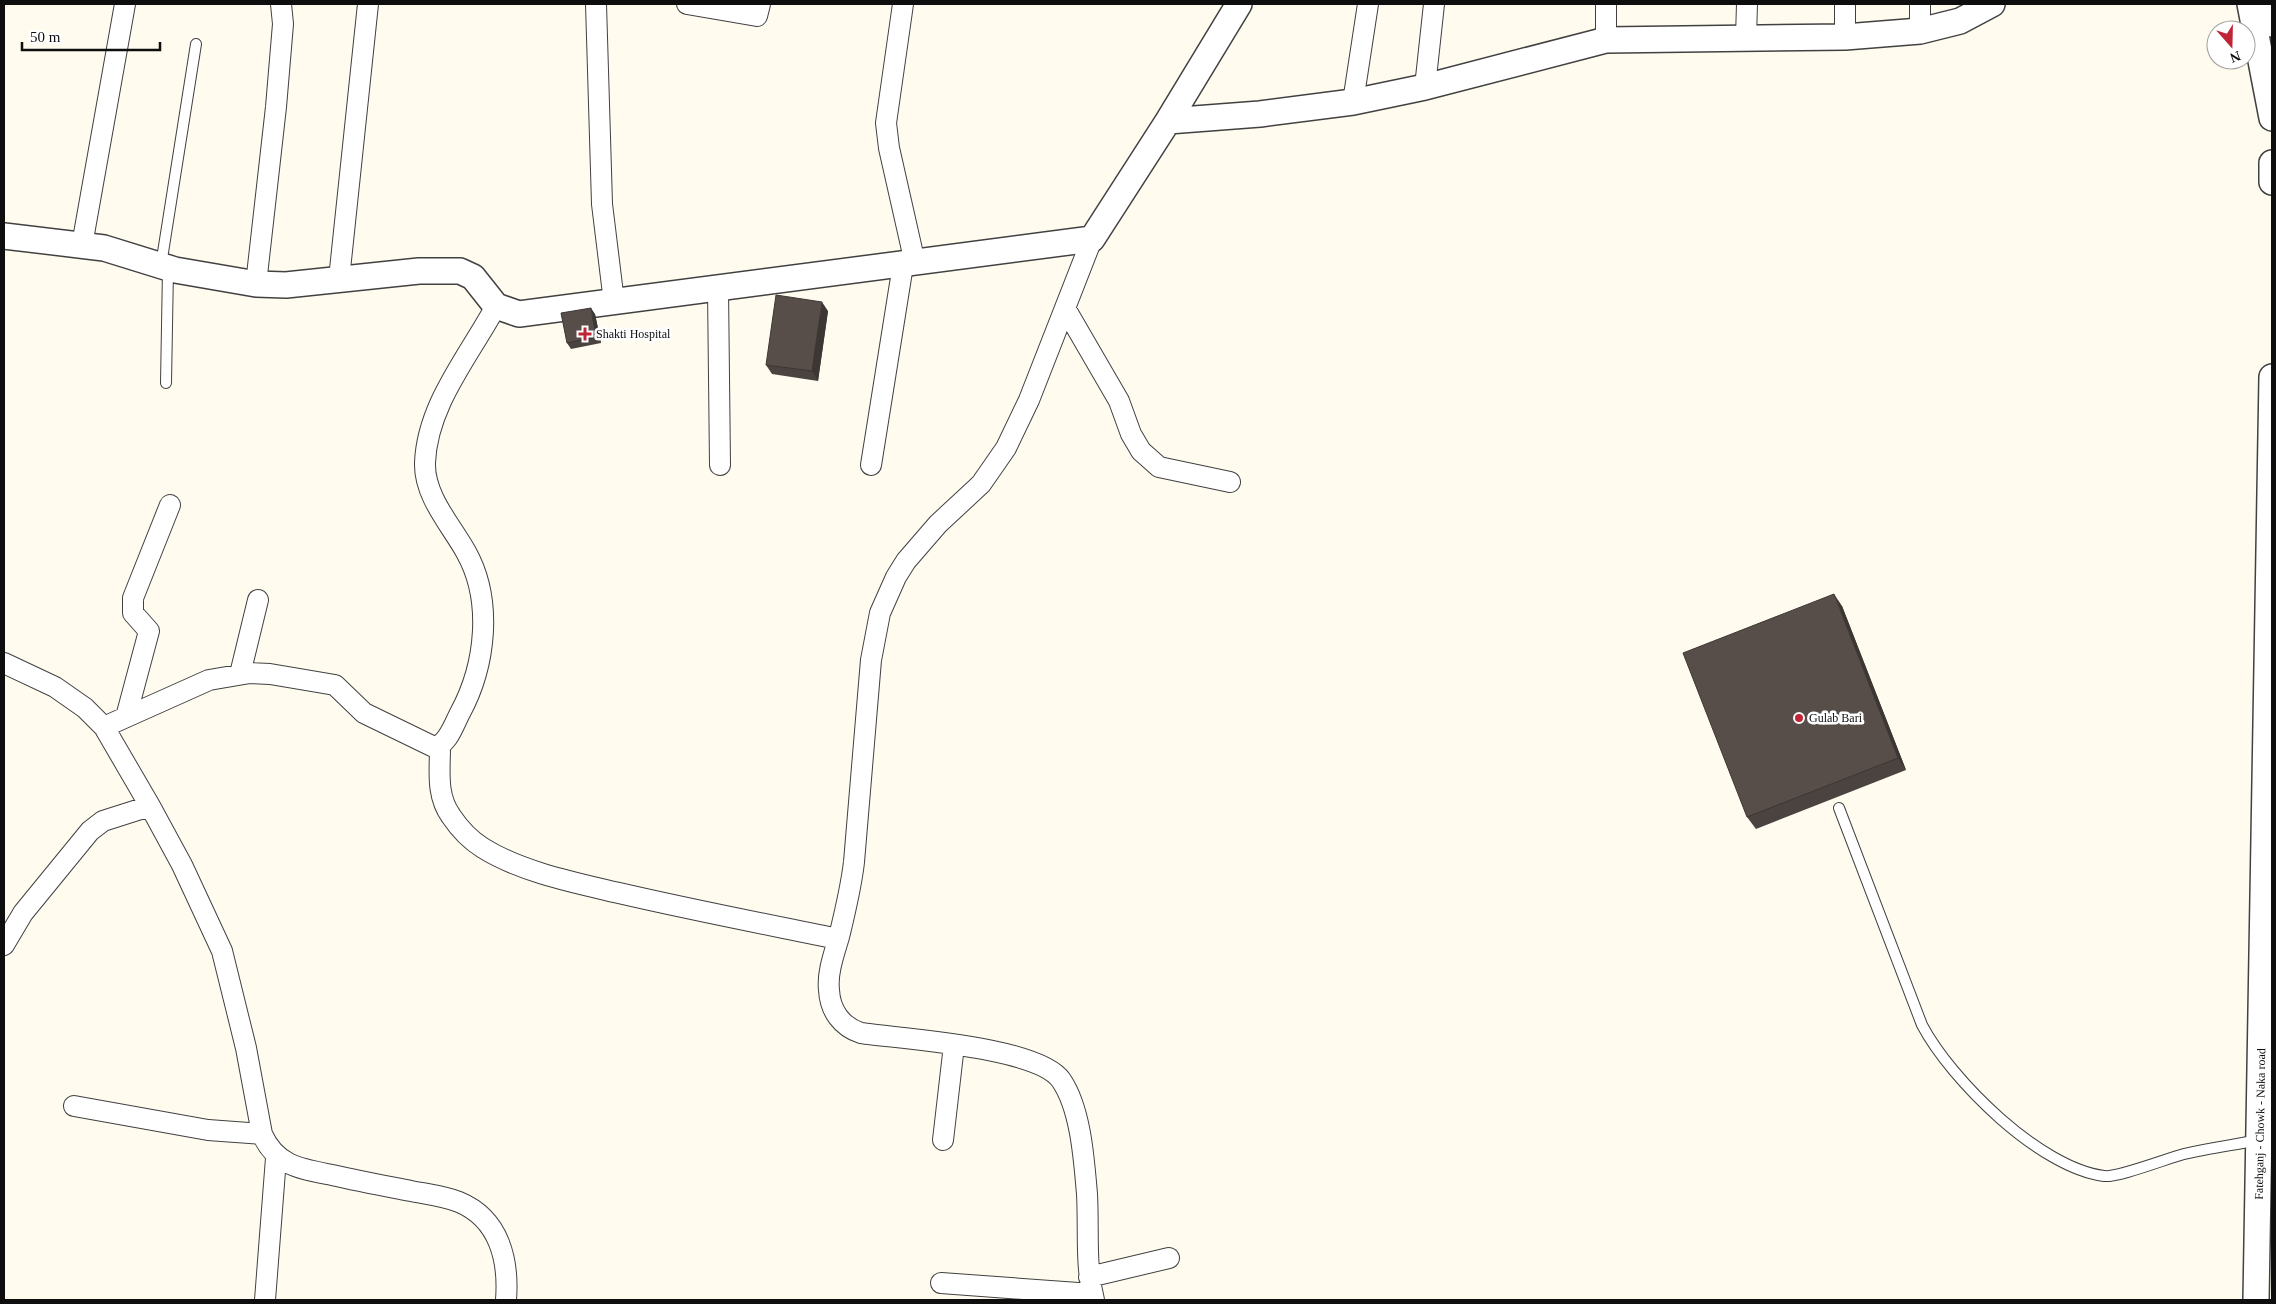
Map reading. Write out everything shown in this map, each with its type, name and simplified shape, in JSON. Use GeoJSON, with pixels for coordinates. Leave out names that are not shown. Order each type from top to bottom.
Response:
{"type":"FeatureCollection","features":[{"type":"Feature","properties":{"kind":"street"},"geometry":{"type":"LineString","coordinates":[[82,245],[125,4]]}},
{"type":"Feature","properties":{"kind":"street"},"geometry":{"type":"LineString","coordinates":[[256,284],[276,108],[283,24],[281,4]]}},
{"type":"Feature","properties":{"kind":"street"},"geometry":{"type":"LineString","coordinates":[[339,279],[368,4]]}},
{"type":"Feature","properties":{"kind":"street"},"geometry":{"type":"LineString","coordinates":[[596,4],[602,204],[614,302]]}},
{"type":"Feature","properties":{"kind":"street"},"geometry":{"type":"LineString","coordinates":[[687,4],[757,16],[760,4]]}},
{"type":"Feature","properties":{"kind":"street"},"geometry":{"type":"LineString","coordinates":[[870,465],[909,264],[886,123],[899,4]]}},
{"type":"Feature","properties":{"kind":"street"},"geometry":{"type":"LineString","coordinates":[[1092,1291],[1084,1159],[1070,1098],[1061,1080],[1042,1065],[982,1049],[849,1030],[842,1024],[832,1004],[828,989],[854,862],[871,660],[880,613],[896,577],[906,561],[938,524],[982,484],[994,468],[1029,400],[1092,239],[1168,121],[1238,4]]}},
{"type":"Feature","properties":{"kind":"street"},"geometry":{"type":"LineString","coordinates":[[1354,102],[1368,4]]}},
{"type":"Feature","properties":{"kind":"street"},"geometry":{"type":"LineString","coordinates":[[1425,87],[1434,4]]}},
{"type":"Feature","properties":{"kind":"street"},"geometry":{"type":"LineString","coordinates":[[1606,4],[1606,40]]}},
{"type":"Feature","properties":{"kind":"street"},"geometry":{"type":"LineString","coordinates":[[1746,37],[1747,4]]}},
{"type":"Feature","properties":{"kind":"street"},"geometry":{"type":"LineString","coordinates":[[1845,4],[1845,37]]}},
{"type":"Feature","properties":{"kind":"street"},"geometry":{"type":"LineString","coordinates":[[1920,4],[1920,31]]}},
{"type":"Feature","properties":{"kind":"street"},"geometry":{"type":"LineString","coordinates":[[1168,121],[1260,114],[1354,102],[1425,87],[1606,40],[1845,37],[1920,31],[1960,21],[1992,4]]}},
{"type":"Feature","properties":{"kind":"street"},"geometry":{"type":"LineString","coordinates":[[2250,4],[2271,104]]}},
{"type":"Feature","properties":{"kind":"street"},"geometry":{"type":"LineString","coordinates":[[2268,4],[2272,24]]}},
{"type":"Feature","properties":{"kind":"street"},"geometry":{"type":"LineString","coordinates":[[2272,163],[2272,182]]}},
{"type":"Feature","properties":{"kind":"street"},"geometry":{"type":"LineString","coordinates":[[4,236],[104,248],[165,267],[256,284],[286,284],[419,271],[460,271],[473,276],[496,306],[519,314],[1092,239]]}},
{"type":"Feature","properties":{"kind":"street"},"geometry":{"type":"LineString","coordinates":[[718,289],[720,465]]}},
{"type":"Feature","properties":{"kind":"street"},"geometry":{"type":"LineString","coordinates":[[104,727],[209,680],[240,674],[270,674],[327,682],[341,689],[364,712],[434,747],[440,746],[445,742],[469,697],[477,668],[483,625],[481,600],[473,568],[466,552],[438,507],[426,477],[424,465],[432,419],[496,306]]}},
{"type":"Feature","properties":{"kind":"street"},"geometry":{"type":"LineString","coordinates":[[1065,308],[1119,401],[1131,434],[1141,451],[1159,466],[1230,482]]}},
{"type":"Feature","properties":{"kind":"street","name":"Fatehganj - Chowk - Naka road"},"geometry":{"type":"LineString","coordinates":[[2256,1300],[2264,1126],[2272,377]]}},
{"type":"Feature","properties":{"kind":"street"},"geometry":{"type":"LineString","coordinates":[[126,717],[149,631],[133,612],[133,598],[170,505]]}},
{"type":"Feature","properties":{"kind":"street"},"geometry":{"type":"LineString","coordinates":[[240,674],[258,600]]}},
{"type":"Feature","properties":{"kind":"street"},"geometry":{"type":"LineString","coordinates":[[4,662],[70,696],[104,727],[150,806],[182,865],[222,951],[246,1048],[262,1134],[267,1146],[276,1158],[302,1170],[459,1202],[479,1214],[496,1234],[504,1254],[507,1281],[506,1300]]}},
{"type":"Feature","properties":{"kind":"street"},"geometry":{"type":"LineString","coordinates":[[440,746],[439,788],[442,798],[450,815],[463,832],[483,848],[569,882],[838,939]]}},
{"type":"Feature","properties":{"kind":"street"},"geometry":{"type":"LineString","coordinates":[[4,945],[24,913],[90,831],[103,821],[150,806]]}},
{"type":"Feature","properties":{"kind":"street"},"geometry":{"type":"LineString","coordinates":[[943,1140],[954,1045]]}},
{"type":"Feature","properties":{"kind":"street"},"geometry":{"type":"LineString","coordinates":[[74,1106],[208,1130],[262,1134]]}},
{"type":"Feature","properties":{"kind":"street"},"geometry":{"type":"LineString","coordinates":[[263,1299],[276,1158]]}},
{"type":"Feature","properties":{"kind":"street"},"geometry":{"type":"LineString","coordinates":[[941,1283],[1092,1291],[1169,1258]]}},
{"type":"Feature","properties":{"kind":"lane"},"geometry":{"type":"LineString","coordinates":[[166,383],[165,267],[196,44]]}},
{"type":"Feature","properties":{"kind":"lane"},"geometry":{"type":"LineString","coordinates":[[1839,808],[1922,1025],[1932,1044],[1949,1066],[2014,1131],[2055,1160],[2106,1177],[2186,1154],[2264,1126]]}},
{"type":"Feature","properties":{"kind":"building"},"geometry":{"type":"Polygon","coordinates":[[[776,295],[822,302],[812,371],[766,365],[776,295]]]}},
{"type":"Feature","properties":{"kind":"building"},"geometry":{"type":"Polygon","coordinates":[[[591,308],[596,337],[567,343],[561,313],[591,308]]]}},
{"type":"Feature","properties":{"kind":"building","name":"Gulab Bari"},"geometry":{"type":"Polygon","coordinates":[[[1834,594],[1898,758],[1747,817],[1683,653],[1834,594]]]}},
{"type":"Feature","properties":{"kind":"place","name":"Shakti Hospital"},"geometry":{"type":"Point","coordinates":[585,334]}},
{"type":"Feature","properties":{"kind":"place","name":"Gulab Bari"},"geometry":{"type":"Point","coordinates":[1799,718]}}]}
